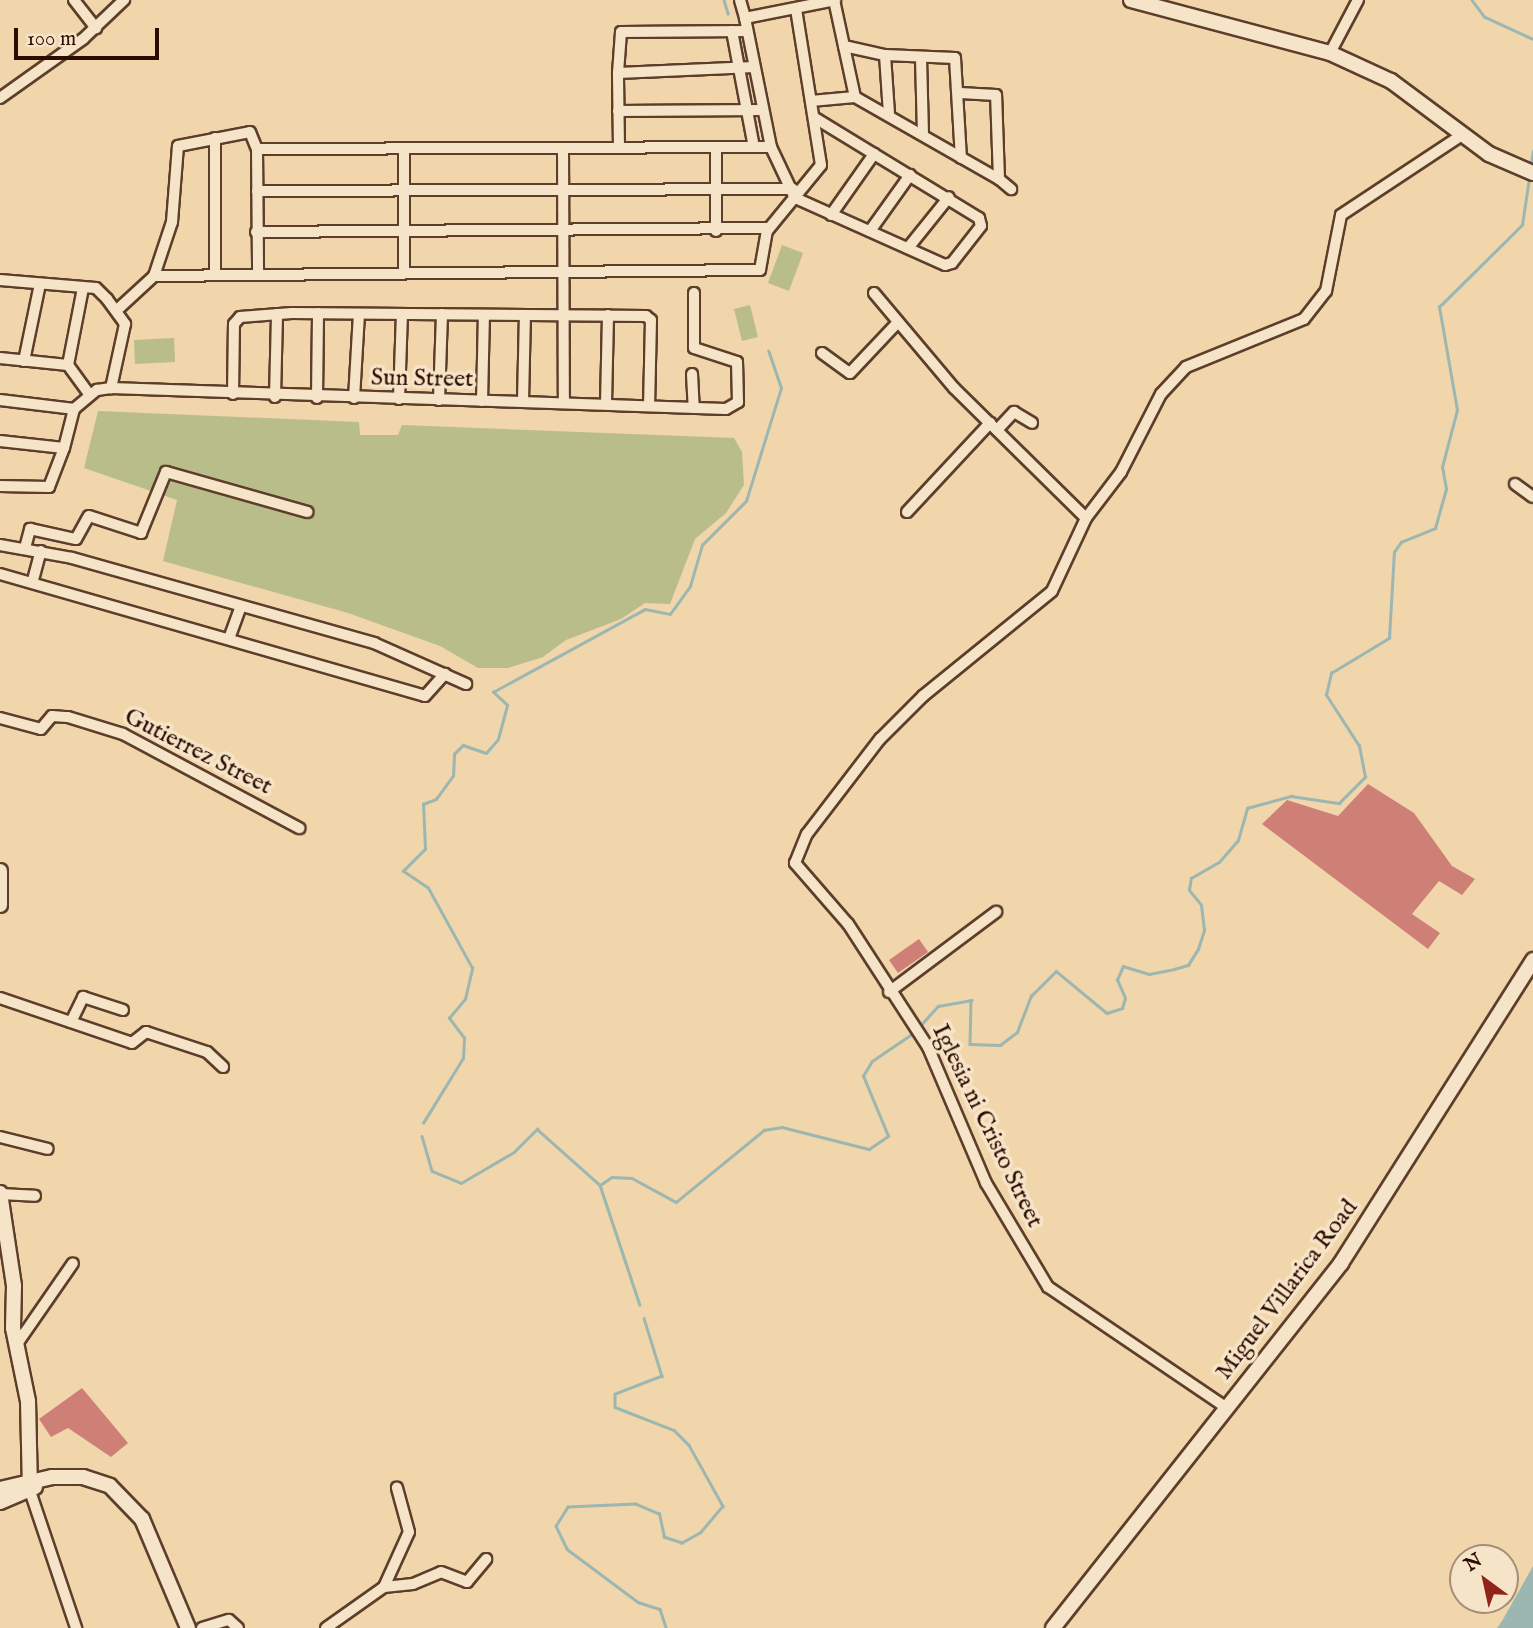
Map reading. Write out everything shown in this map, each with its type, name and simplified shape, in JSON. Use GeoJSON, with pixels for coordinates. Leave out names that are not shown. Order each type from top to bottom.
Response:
{"type":"FeatureCollection","features":[{"type":"Feature","properties":{"kind":"main road"},"geometry":{"type":"LineString","coordinates":[[1131,0],[1331,53],[1391,81],[1462,135],[1527,170]]}},
{"type":"Feature","properties":{"kind":"main road"},"geometry":{"type":"LineString","coordinates":[[0,872],[0,905]]}},
{"type":"Feature","properties":{"kind":"main road","name":"Miguel Villarica Road"},"geometry":{"type":"LineString","coordinates":[[1053,1628],[1341,1263],[1532,965]]}},
{"type":"Feature","properties":{"kind":"main road"},"geometry":{"type":"LineString","coordinates":[[0,1193],[14,1286],[7,1325],[17,1344],[28,1401],[29,1485]]}},
{"type":"Feature","properties":{"kind":"main road"},"geometry":{"type":"LineString","coordinates":[[0,1489],[52,1478],[83,1477],[110,1486],[132,1503],[188,1628]]}},
{"type":"Feature","properties":{"kind":"main road"},"geometry":{"type":"LineString","coordinates":[[0,1502],[29,1485]]}},
{"type":"Feature","properties":{"kind":"street"},"geometry":{"type":"LineString","coordinates":[[74,0],[96,28]]}},
{"type":"Feature","properties":{"kind":"street"},"geometry":{"type":"LineString","coordinates":[[0,98],[96,28],[124,0]]}},
{"type":"Feature","properties":{"kind":"street"},"geometry":{"type":"LineString","coordinates":[[740,0],[771,147],[794,194]]}},
{"type":"Feature","properties":{"kind":"street"},"geometry":{"type":"LineString","coordinates":[[745,18],[834,0],[855,97]]}},
{"type":"Feature","properties":{"kind":"street"},"geometry":{"type":"LineString","coordinates":[[1331,53],[1358,0]]}},
{"type":"Feature","properties":{"kind":"street"},"geometry":{"type":"LineString","coordinates":[[155,276],[258,271],[760,270],[769,228],[794,194],[821,165],[796,9]]}},
{"type":"Feature","properties":{"kind":"street"},"geometry":{"type":"LineString","coordinates":[[732,31],[742,67],[754,147]]}},
{"type":"Feature","properties":{"kind":"street"},"geometry":{"type":"LineString","coordinates":[[619,148],[618,74],[621,32],[747,31]]}},
{"type":"Feature","properties":{"kind":"street"},"geometry":{"type":"LineString","coordinates":[[844,46],[886,55],[955,58],[960,93],[961,158]]}},
{"type":"Feature","properties":{"kind":"street"},"geometry":{"type":"LineString","coordinates":[[886,55],[889,113]]}},
{"type":"Feature","properties":{"kind":"street"},"geometry":{"type":"LineString","coordinates":[[921,58],[923,135]]}},
{"type":"Feature","properties":{"kind":"street"},"geometry":{"type":"LineString","coordinates":[[618,74],[754,67]]}},
{"type":"Feature","properties":{"kind":"street"},"geometry":{"type":"LineString","coordinates":[[960,93],[996,95],[999,179]]}},
{"type":"Feature","properties":{"kind":"street"},"geometry":{"type":"LineString","coordinates":[[811,102],[855,97],[889,113],[999,179],[1011,189]]}},
{"type":"Feature","properties":{"kind":"street"},"geometry":{"type":"LineString","coordinates":[[618,111],[763,110]]}},
{"type":"Feature","properties":{"kind":"street"},"geometry":{"type":"LineString","coordinates":[[257,191],[717,191],[794,194],[831,215],[908,248],[952,263],[982,223],[949,197],[815,118]]}},
{"type":"Feature","properties":{"kind":"street"},"geometry":{"type":"LineString","coordinates":[[117,310],[155,276],[172,222],[178,146],[253,133],[257,149],[258,271]]}},
{"type":"Feature","properties":{"kind":"street","name":"Iglesia ni Cristo Street"},"geometry":{"type":"LineString","coordinates":[[1227,1408],[1048,1287],[986,1183],[928,1047],[889,992],[848,924],[795,863],[807,834],[880,739],[923,695],[1052,592],[1086,518],[1121,472],[1161,394],[1186,367],[1304,319],[1326,291],[1341,215],[1462,135]]}},
{"type":"Feature","properties":{"kind":"street"},"geometry":{"type":"LineString","coordinates":[[215,138],[215,275]]}},
{"type":"Feature","properties":{"kind":"street"},"geometry":{"type":"LineString","coordinates":[[257,149],[716,150],[771,147]]}},
{"type":"Feature","properties":{"kind":"street"},"geometry":{"type":"LineString","coordinates":[[563,148],[567,315],[564,402]]}},
{"type":"Feature","properties":{"kind":"street"},"geometry":{"type":"LineString","coordinates":[[404,149],[408,190],[404,271]]}},
{"type":"Feature","properties":{"kind":"street"},"geometry":{"type":"LineString","coordinates":[[716,150],[716,231]]}},
{"type":"Feature","properties":{"kind":"street"},"geometry":{"type":"LineString","coordinates":[[831,215],[874,154]]}},
{"type":"Feature","properties":{"kind":"street"},"geometry":{"type":"LineString","coordinates":[[870,231],[910,175]]}},
{"type":"Feature","properties":{"kind":"street"},"geometry":{"type":"LineString","coordinates":[[908,248],[949,197]]}},
{"type":"Feature","properties":{"kind":"street"},"geometry":{"type":"LineString","coordinates":[[256,232],[405,229],[716,231],[769,228]]}},
{"type":"Feature","properties":{"kind":"street"},"geometry":{"type":"LineString","coordinates":[[0,280],[96,288],[117,310],[125,324],[111,388]]}},
{"type":"Feature","properties":{"kind":"street"},"geometry":{"type":"LineString","coordinates":[[24,361],[40,284]]}},
{"type":"Feature","properties":{"kind":"street"},"geometry":{"type":"LineString","coordinates":[[83,288],[68,365],[89,394]]}},
{"type":"Feature","properties":{"kind":"street","name":"Sun Street"},"geometry":{"type":"LineString","coordinates":[[74,409],[89,394],[111,388],[275,397],[564,402],[726,409],[738,401],[737,362],[694,348],[694,293]]}},
{"type":"Feature","properties":{"kind":"street"},"geometry":{"type":"LineString","coordinates":[[874,293],[898,323],[994,427],[1086,518]]}},
{"type":"Feature","properties":{"kind":"street"},"geometry":{"type":"LineString","coordinates":[[317,398],[318,313]]}},
{"type":"Feature","properties":{"kind":"street"},"geometry":{"type":"LineString","coordinates":[[233,394],[234,324],[240,317],[318,313],[608,316],[651,320],[649,406]]}},
{"type":"Feature","properties":{"kind":"street"},"geometry":{"type":"LineString","coordinates":[[275,397],[277,314]]}},
{"type":"Feature","properties":{"kind":"street"},"geometry":{"type":"LineString","coordinates":[[354,398],[359,314]]}},
{"type":"Feature","properties":{"kind":"street"},"geometry":{"type":"LineString","coordinates":[[399,399],[402,314]]}},
{"type":"Feature","properties":{"kind":"street"},"geometry":{"type":"LineString","coordinates":[[439,400],[442,314]]}},
{"type":"Feature","properties":{"kind":"street"},"geometry":{"type":"LineString","coordinates":[[482,401],[484,315]]}},
{"type":"Feature","properties":{"kind":"street"},"geometry":{"type":"LineString","coordinates":[[523,401],[525,315]]}},
{"type":"Feature","properties":{"kind":"street"},"geometry":{"type":"LineString","coordinates":[[606,404],[608,316]]}},
{"type":"Feature","properties":{"kind":"street"},"geometry":{"type":"LineString","coordinates":[[822,353],[850,373],[898,323]]}},
{"type":"Feature","properties":{"kind":"street"},"geometry":{"type":"LineString","coordinates":[[0,358],[68,365]]}},
{"type":"Feature","properties":{"kind":"street"},"geometry":{"type":"LineString","coordinates":[[692,374],[694,408]]}},
{"type":"Feature","properties":{"kind":"street"},"geometry":{"type":"LineString","coordinates":[[0,400],[74,409],[64,448],[49,487],[0,486]]}},
{"type":"Feature","properties":{"kind":"street"},"geometry":{"type":"LineString","coordinates":[[907,512],[994,427],[1014,412],[1032,423]]}},
{"type":"Feature","properties":{"kind":"street"},"geometry":{"type":"LineString","coordinates":[[0,442],[64,448]]}},
{"type":"Feature","properties":{"kind":"street"},"geometry":{"type":"LineString","coordinates":[[25,548],[30,529],[76,539],[89,516],[141,533],[166,472],[307,512]]}},
{"type":"Feature","properties":{"kind":"street"},"geometry":{"type":"LineString","coordinates":[[1515,484],[1533,497]]}},
{"type":"Feature","properties":{"kind":"street"},"geometry":{"type":"LineString","coordinates":[[0,545],[41,551],[374,643],[466,684]]}},
{"type":"Feature","properties":{"kind":"street"},"geometry":{"type":"LineString","coordinates":[[33,580],[41,551]]}},
{"type":"Feature","properties":{"kind":"street"},"geometry":{"type":"LineString","coordinates":[[0,575],[33,580],[230,636],[425,696],[445,674]]}},
{"type":"Feature","properties":{"kind":"street"},"geometry":{"type":"LineString","coordinates":[[230,636],[241,606]]}},
{"type":"Feature","properties":{"kind":"street","name":"Gutierrez Street"},"geometry":{"type":"LineString","coordinates":[[0,718],[41,729],[52,716],[68,717],[123,734],[299,828]]}},
{"type":"Feature","properties":{"kind":"street"},"geometry":{"type":"LineString","coordinates":[[889,992],[996,912]]}},
{"type":"Feature","properties":{"kind":"street"},"geometry":{"type":"LineString","coordinates":[[71,1022],[83,997],[123,1010]]}},
{"type":"Feature","properties":{"kind":"street"},"geometry":{"type":"LineString","coordinates":[[0,998],[132,1043],[146,1032],[207,1052],[223,1068]]}},
{"type":"Feature","properties":{"kind":"street"},"geometry":{"type":"LineString","coordinates":[[0,1137],[48,1150]]}},
{"type":"Feature","properties":{"kind":"street"},"geometry":{"type":"LineString","coordinates":[[0,1193],[35,1196]]}},
{"type":"Feature","properties":{"kind":"street"},"geometry":{"type":"LineString","coordinates":[[17,1344],[73,1263]]}},
{"type":"Feature","properties":{"kind":"street"},"geometry":{"type":"LineString","coordinates":[[29,1485],[76,1628]]}},
{"type":"Feature","properties":{"kind":"street"},"geometry":{"type":"LineString","coordinates":[[384,1587],[409,1532],[397,1488]]}},
{"type":"Feature","properties":{"kind":"street"},"geometry":{"type":"LineString","coordinates":[[326,1628],[384,1587],[414,1584],[441,1572],[467,1582],[486,1559]]}},
{"type":"Feature","properties":{"kind":"street"},"geometry":{"type":"LineString","coordinates":[[202,1628],[229,1620],[238,1628]]}},
{"type":"Feature","properties":{"kind":"green space"},"geometry":{"type":"Polygon","coordinates":[[[782,245],[803,253],[789,291],[768,283],[782,245]]]}},
{"type":"Feature","properties":{"kind":"green space"},"geometry":{"type":"Polygon","coordinates":[[[750,305],[758,337],[742,341],[734,309],[750,305]]]}},
{"type":"Feature","properties":{"kind":"green space"},"geometry":{"type":"Polygon","coordinates":[[[174,338],[175,362],[135,364],[134,340],[174,338]]]}},
{"type":"Feature","properties":{"kind":"green space"},"geometry":{"type":"Polygon","coordinates":[[[98,411],[359,422],[360,435],[398,435],[402,425],[734,438],[742,452],[744,485],[726,513],[695,539],[670,604],[645,603],[621,619],[566,640],[543,657],[508,668],[478,668],[440,646],[348,613],[163,561],[177,500],[84,468],[98,411]]]}},
{"type":"Feature","properties":{"kind":"water"},"geometry":{"type":"Polygon","coordinates":[[[1533,1566],[1533,1628],[1497,1628],[1506,1614],[1519,1614],[1519,1591],[1533,1566]]]}},
{"type":"Feature","properties":{"kind":"building"},"geometry":{"type":"Polygon","coordinates":[[[1368,784],[1414,813],[1452,866],[1475,879],[1462,895],[1439,881],[1412,914],[1440,933],[1428,949],[1262,824],[1287,800],[1338,816],[1368,784]]]}},
{"type":"Feature","properties":{"kind":"building"},"geometry":{"type":"Polygon","coordinates":[[[919,939],[928,952],[898,973],[889,960],[919,939]]]}},
{"type":"Feature","properties":{"kind":"building"},"geometry":{"type":"Polygon","coordinates":[[[82,1388],[128,1443],[111,1457],[68,1428],[51,1437],[39,1419],[82,1388]]]}},
{"type":"Feature","properties":{"kind":"waterway"},"geometry":{"type":"LineString","coordinates":[[724,0],[728,13]]}},
{"type":"Feature","properties":{"kind":"waterway"},"geometry":{"type":"LineString","coordinates":[[1472,0],[1485,17],[1533,39]]}},
{"type":"Feature","properties":{"kind":"waterway"},"geometry":{"type":"LineString","coordinates":[[1530,168],[1533,151]]}},
{"type":"Feature","properties":{"kind":"waterway"},"geometry":{"type":"LineString","coordinates":[[919,1027],[938,1006],[971,1000],[970,1044],[1000,1045],[1017,1032],[1031,996],[1056,971],[1107,1013],[1122,1008],[1125,998],[1117,980],[1123,966],[1149,974],[1188,965],[1198,949],[1204,930],[1201,905],[1189,890],[1191,878],[1219,862],[1238,840],[1247,808],[1291,796],[1339,803],[1365,777],[1359,746],[1326,695],[1331,673],[1389,638],[1394,552],[1401,542],[1435,528],[1446,489],[1442,467],[1457,410],[1439,307],[1522,225],[1529,178]]}},
{"type":"Feature","properties":{"kind":"waterway"},"geometry":{"type":"LineString","coordinates":[[423,1123],[463,1058],[464,1038],[449,1018],[465,999],[472,968],[428,888],[403,871],[425,849],[423,804],[436,799],[453,776],[454,754],[463,745],[486,753],[498,739],[507,705],[493,692],[645,609],[670,614],[690,586],[702,545],[746,501],[781,388],[768,351]]}},
{"type":"Feature","properties":{"kind":"waterway"},"geometry":{"type":"LineString","coordinates":[[600,1185],[612,1177],[632,1178],[676,1202],[764,1130],[782,1127],[869,1149],[888,1136],[863,1076],[872,1061],[915,1032]]}},
{"type":"Feature","properties":{"kind":"waterway"},"geometry":{"type":"LineString","coordinates":[[422,1136],[432,1171],[461,1183],[514,1152],[537,1129],[600,1185]]}},
{"type":"Feature","properties":{"kind":"waterway"},"geometry":{"type":"LineString","coordinates":[[600,1185],[640,1305]]}},
{"type":"Feature","properties":{"kind":"waterway"},"geometry":{"type":"LineString","coordinates":[[644,1318],[662,1376],[615,1394],[615,1407],[674,1430],[689,1445],[723,1506],[700,1533],[682,1543],[664,1537],[659,1514],[636,1504],[568,1507],[556,1526],[567,1549],[638,1602],[660,1609],[666,1628]]}}]}
